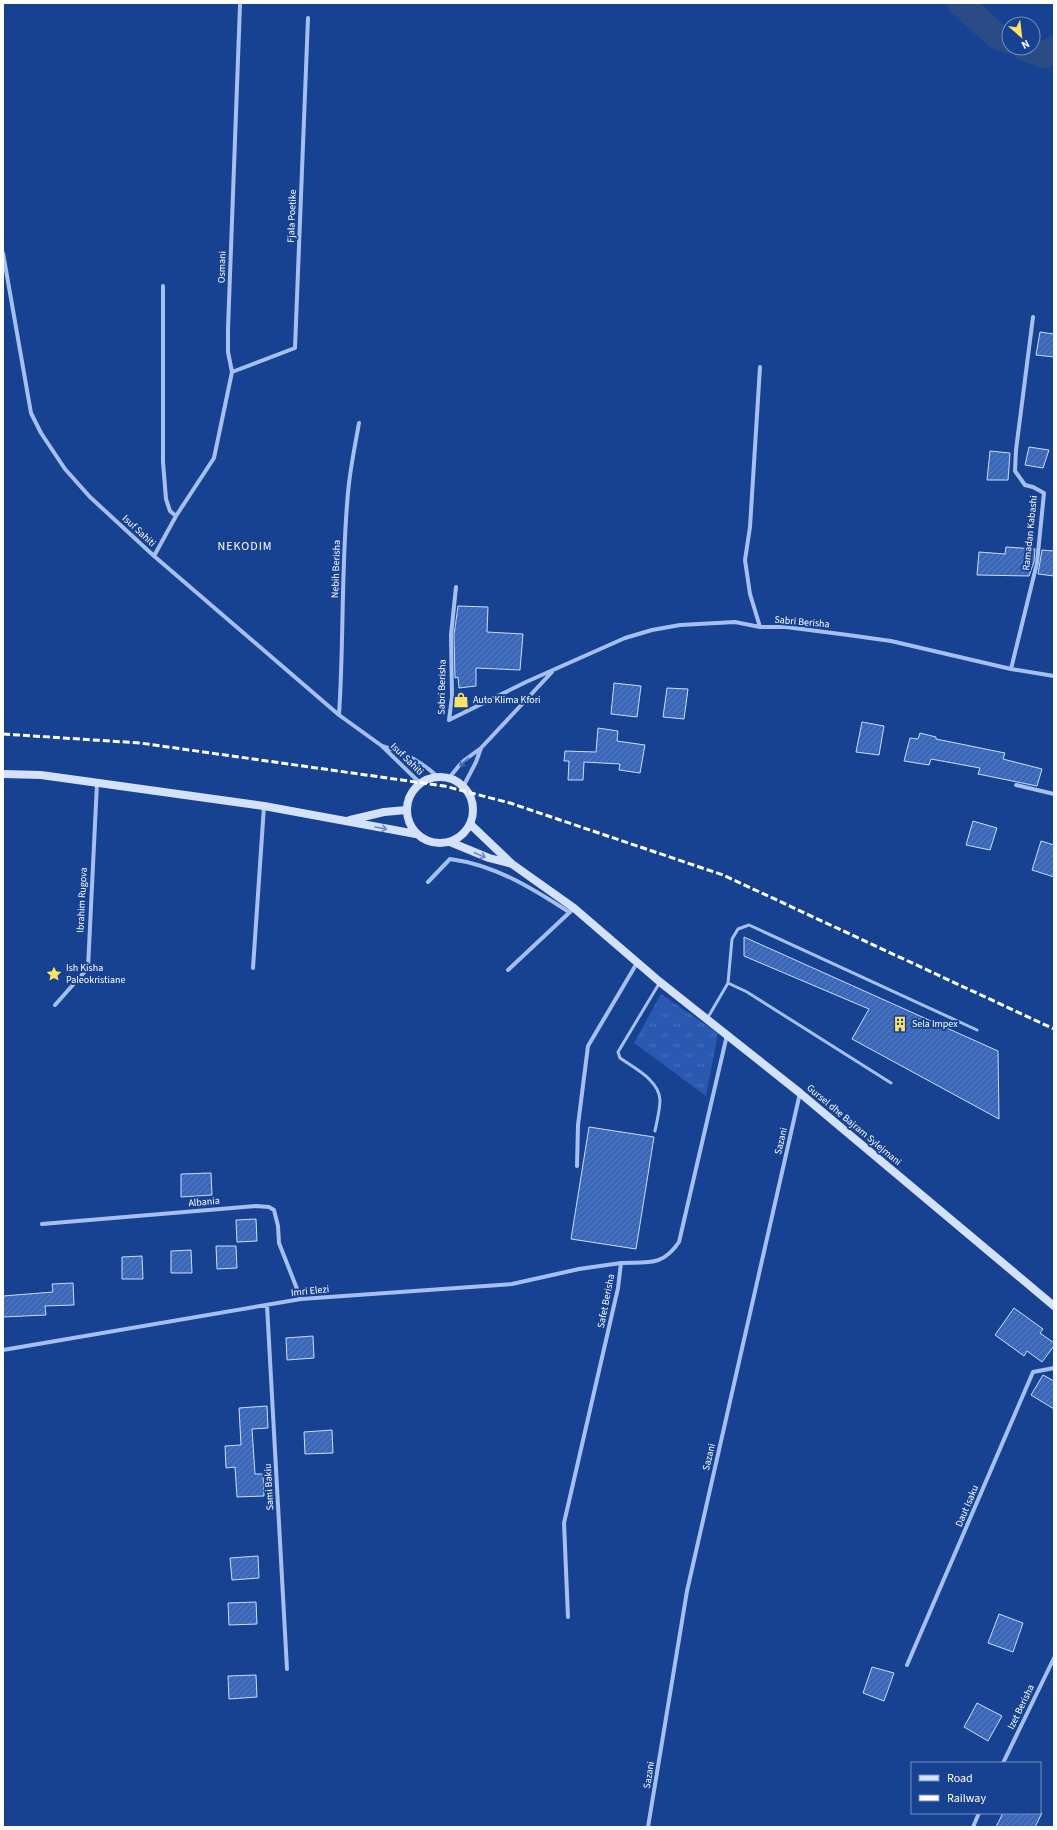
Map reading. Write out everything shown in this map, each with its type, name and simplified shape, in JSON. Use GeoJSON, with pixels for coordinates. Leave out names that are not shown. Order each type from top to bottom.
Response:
{"type":"FeatureCollection","features":[{"type":"Feature","properties":{"kind":"street","name":"Osmani"},"geometry":{"type":"LineString","coordinates":[[154,556],[176,516],[214,458],[232,372],[228,352],[228,329],[240,5]]}},
{"type":"Feature","properties":{"kind":"street","name":"Fjala Poetike"},"geometry":{"type":"LineString","coordinates":[[232,372],[295,348],[308,18]]}},
{"type":"Feature","properties":{"kind":"street","name":"Isuf Sahiti"},"geometry":{"type":"LineString","coordinates":[[3,253],[31,413],[41,433],[65,469],[90,497],[154,556],[339,715],[382,746],[420,783]]}},
{"type":"Feature","properties":{"kind":"street"},"geometry":{"type":"LineString","coordinates":[[162,286],[163,462],[166,499],[170,511],[176,516]]}},
{"type":"Feature","properties":{"kind":"street","name":"Ramadan Kabashi"},"geometry":{"type":"LineString","coordinates":[[1011,669],[1037,563],[1044,494],[1033,487],[1025,485],[1015,471],[1016,450],[1033,317]]}},
{"type":"Feature","properties":{"kind":"street"},"geometry":{"type":"LineString","coordinates":[[760,367],[750,527],[746,560],[750,594],[760,627]]}},
{"type":"Feature","properties":{"kind":"street","name":"Nebih Berisha"},"geometry":{"type":"LineString","coordinates":[[339,715],[342,670],[343,578],[348,492],[359,423]]}},
{"type":"Feature","properties":{"kind":"street","name":"Sabri Berisha"},"geometry":{"type":"LineString","coordinates":[[456,587],[451,635],[452,697],[449,720],[553,670],[625,638],[652,630],[680,625],[735,622],[760,627],[786,627],[891,642],[1011,669],[1054,676]]}},
{"type":"Feature","properties":{"kind":"street","name":"Sabri Berisha"},"geometry":{"type":"LineString","coordinates":[[449,778],[462,762],[481,748],[553,670]]}},
{"type":"Feature","properties":{"kind":"street","name":"Isuf Sahiti"},"geometry":{"type":"LineString","coordinates":[[382,746],[401,752],[438,777]]}},
{"type":"Feature","properties":{"kind":"street","name":"Sabri Berisha"},"geometry":{"type":"LineString","coordinates":[[463,786],[476,762],[481,748]]}},
{"type":"Feature","properties":{"kind":"street"},"geometry":{"type":"LineString","coordinates":[[3,774],[41,775],[97,784],[264,806],[416,834],[432,843],[441,844],[459,838],[470,824],[473,814],[472,804],[469,794],[463,786],[449,778],[438,777],[420,783],[413,790],[408,799],[406,810],[407,819],[416,834]]}},
{"type":"Feature","properties":{"kind":"street","name":"Ibrahim Rugova"},"geometry":{"type":"LineString","coordinates":[[55,1005],[88,968],[97,784]]}},
{"type":"Feature","properties":{"kind":"street"},"geometry":{"type":"LineString","coordinates":[[1016,785],[1054,794]]}},
{"type":"Feature","properties":{"kind":"street"},"geometry":{"type":"LineString","coordinates":[[253,968],[264,806]]}},
{"type":"Feature","properties":{"kind":"street"},"geometry":{"type":"LineString","coordinates":[[347,821],[384,812],[406,810]]}},
{"type":"Feature","properties":{"kind":"street","name":"Gursel dhe Bajram Sylejmani"},"geometry":{"type":"LineString","coordinates":[[470,824],[512,864],[800,1092],[1054,1306]]}},
{"type":"Feature","properties":{"kind":"street","name":"Gursel dhe Bajram Sylejmani"},"geometry":{"type":"LineString","coordinates":[[450,842],[489,858],[512,864]]}},
{"type":"Feature","properties":{"kind":"street"},"geometry":{"type":"LineString","coordinates":[[428,882],[450,859],[465,861],[509,876],[571,910],[508,970]]}},
{"type":"Feature","properties":{"kind":"street"},"geometry":{"type":"LineString","coordinates":[[577,1166],[578,1125],[588,1046],[637,963]]}},
{"type":"Feature","properties":{"kind":"street","name":"Safet Berisha"},"geometry":{"type":"LineString","coordinates":[[568,1617],[564,1523],[618,1288],[621,1263],[660,1261],[672,1252],[679,1242],[727,1035]]}},
{"type":"Feature","properties":{"kind":"street","name":"Sazani"},"geometry":{"type":"LineString","coordinates":[[648,1827],[687,1591],[800,1092]]}},
{"type":"Feature","properties":{"kind":"street","name":"Albania"},"geometry":{"type":"LineString","coordinates":[[42,1224],[256,1206],[270,1207],[274,1210],[278,1226],[279,1243],[302,1298]]}},
{"type":"Feature","properties":{"kind":"street","name":"Imri Elezi"},"geometry":{"type":"LineString","coordinates":[[3,1350],[302,1298],[512,1284],[579,1269],[621,1263]]}},
{"type":"Feature","properties":{"kind":"street","name":"Sami Bakiu"},"geometry":{"type":"LineString","coordinates":[[267,1305],[287,1669]]}},
{"type":"Feature","properties":{"kind":"street","name":"Daut Isaku"},"geometry":{"type":"LineString","coordinates":[[907,1665],[1033,1372],[1054,1368]]}},
{"type":"Feature","properties":{"kind":"street","name":"Izet Berisha"},"geometry":{"type":"LineString","coordinates":[[1003,1762],[1054,1658]]}},
{"type":"Feature","properties":{"kind":"street"},"geometry":{"type":"LineString","coordinates":[[973,1827],[980,1814]]}},
{"type":"Feature","properties":{"kind":"lane"},"geometry":{"type":"LineString","coordinates":[[707,1019],[728,983],[732,939],[738,929],[749,925],[977,1030]]}},
{"type":"Feature","properties":{"kind":"lane"},"geometry":{"type":"LineString","coordinates":[[655,1131],[660,1099],[654,1086],[633,1066],[620,1058],[618,1052],[660,982]]}},
{"type":"Feature","properties":{"kind":"lane"},"geometry":{"type":"LineString","coordinates":[[728,983],[747,992],[891,1083]]}},
{"type":"Feature","properties":{"kind":"green space"},"geometry":{"type":"Polygon","coordinates":[[[661,994],[718,1033],[706,1096],[634,1043],[661,994]]]}},
{"type":"Feature","properties":{"kind":"building"},"geometry":{"type":"Polygon","coordinates":[[[1040,332],[1054,334],[1054,357],[1036,355],[1040,332]]]}},
{"type":"Feature","properties":{"kind":"building"},"geometry":{"type":"Polygon","coordinates":[[[1029,447],[1049,450],[1043,468],[1025,465],[1029,447]]]}},
{"type":"Feature","properties":{"kind":"building"},"geometry":{"type":"Polygon","coordinates":[[[990,451],[1010,453],[1008,480],[987,480],[990,451]]]}},
{"type":"Feature","properties":{"kind":"building"},"geometry":{"type":"Polygon","coordinates":[[[1006,547],[1035,549],[1034,562],[1029,576],[977,575],[979,552],[1005,554],[1006,547]]]}},
{"type":"Feature","properties":{"kind":"building"},"geometry":{"type":"Polygon","coordinates":[[[1042,550],[1054,551],[1054,576],[1038,574],[1042,550]]]}},
{"type":"Feature","properties":{"kind":"building"},"geometry":{"type":"Polygon","coordinates":[[[458,606],[488,607],[487,632],[523,634],[520,670],[476,668],[476,686],[459,688],[458,677],[455,678],[454,635],[458,606]]]}},
{"type":"Feature","properties":{"kind":"building"},"geometry":{"type":"Polygon","coordinates":[[[614,683],[641,686],[637,717],[611,714],[614,683]]]}},
{"type":"Feature","properties":{"kind":"building"},"geometry":{"type":"Polygon","coordinates":[[[667,688],[688,689],[684,719],[663,717],[667,688]]]}},
{"type":"Feature","properties":{"kind":"building"},"geometry":{"type":"Polygon","coordinates":[[[862,722],[884,726],[879,755],[856,752],[862,722]]]}},
{"type":"Feature","properties":{"kind":"building"},"geometry":{"type":"Polygon","coordinates":[[[598,728],[618,731],[617,741],[645,745],[640,773],[619,770],[620,764],[584,762],[583,780],[568,780],[569,761],[564,761],[565,751],[596,752],[598,728]]]}},
{"type":"Feature","properties":{"kind":"building"},"geometry":{"type":"Polygon","coordinates":[[[920,733],[936,737],[936,739],[1005,753],[1003,759],[1042,769],[1037,786],[978,774],[980,768],[931,759],[929,765],[904,761],[910,738],[918,739],[920,733]]]}},
{"type":"Feature","properties":{"kind":"building"},"geometry":{"type":"Polygon","coordinates":[[[973,821],[997,828],[990,850],[966,845],[973,821]]]}},
{"type":"Feature","properties":{"kind":"building"},"geometry":{"type":"Polygon","coordinates":[[[1041,841],[1054,845],[1054,877],[1032,870],[1041,841]]]}},
{"type":"Feature","properties":{"kind":"building","name":"Sela Impex"},"geometry":{"type":"Polygon","coordinates":[[[744,937],[998,1051],[999,1119],[852,1039],[869,1009],[744,956],[744,937]]]}},
{"type":"Feature","properties":{"kind":"building"},"geometry":{"type":"Polygon","coordinates":[[[589,1127],[654,1137],[636,1249],[571,1239],[589,1127]]]}},
{"type":"Feature","properties":{"kind":"building"},"geometry":{"type":"Polygon","coordinates":[[[211,1173],[212,1195],[181,1197],[181,1174],[211,1173]]]}},
{"type":"Feature","properties":{"kind":"building"},"geometry":{"type":"Polygon","coordinates":[[[256,1219],[257,1241],[237,1242],[236,1220],[256,1219]]]}},
{"type":"Feature","properties":{"kind":"building"},"geometry":{"type":"Polygon","coordinates":[[[216,1246],[236,1246],[237,1268],[217,1269],[216,1246]]]}},
{"type":"Feature","properties":{"kind":"building"},"geometry":{"type":"Polygon","coordinates":[[[191,1250],[192,1273],[171,1273],[171,1251],[191,1250]]]}},
{"type":"Feature","properties":{"kind":"building"},"geometry":{"type":"Polygon","coordinates":[[[142,1256],[143,1279],[122,1279],[122,1257],[142,1256]]]}},
{"type":"Feature","properties":{"kind":"building"},"geometry":{"type":"Polygon","coordinates":[[[73,1283],[74,1305],[45,1306],[46,1315],[3,1317],[3,1296],[53,1292],[52,1284],[73,1283]]]}},
{"type":"Feature","properties":{"kind":"building"},"geometry":{"type":"Polygon","coordinates":[[[1014,1308],[1043,1329],[1040,1333],[1054,1343],[1054,1346],[1042,1362],[1027,1351],[1024,1356],[995,1335],[1014,1308]]]}},
{"type":"Feature","properties":{"kind":"building"},"geometry":{"type":"Polygon","coordinates":[[[313,1336],[314,1358],[287,1360],[286,1338],[313,1336]]]}},
{"type":"Feature","properties":{"kind":"building"},"geometry":{"type":"Polygon","coordinates":[[[1043,1375],[1054,1381],[1054,1409],[1031,1395],[1043,1375]]]}},
{"type":"Feature","properties":{"kind":"building"},"geometry":{"type":"Polygon","coordinates":[[[267,1406],[268,1428],[252,1429],[255,1474],[263,1474],[264,1496],[237,1497],[235,1467],[226,1468],[225,1446],[241,1445],[239,1408],[267,1406]]]}},
{"type":"Feature","properties":{"kind":"building"},"geometry":{"type":"Polygon","coordinates":[[[332,1430],[333,1453],[305,1454],[304,1432],[332,1430]]]}},
{"type":"Feature","properties":{"kind":"building"},"geometry":{"type":"Polygon","coordinates":[[[258,1556],[259,1578],[232,1580],[230,1558],[258,1556]]]}},
{"type":"Feature","properties":{"kind":"building"},"geometry":{"type":"Polygon","coordinates":[[[256,1602],[257,1624],[229,1625],[228,1603],[256,1602]]]}},
{"type":"Feature","properties":{"kind":"building"},"geometry":{"type":"Polygon","coordinates":[[[999,1614],[1023,1623],[1013,1652],[988,1643],[999,1614]]]}},
{"type":"Feature","properties":{"kind":"building"},"geometry":{"type":"Polygon","coordinates":[[[872,1667],[894,1673],[884,1701],[863,1693],[872,1667]]]}},
{"type":"Feature","properties":{"kind":"building"},"geometry":{"type":"Polygon","coordinates":[[[256,1675],[257,1697],[229,1699],[228,1676],[256,1675]]]}},
{"type":"Feature","properties":{"kind":"building"},"geometry":{"type":"Polygon","coordinates":[[[977,1703],[1002,1716],[988,1741],[964,1727],[977,1703]]]}},
{"type":"Feature","properties":{"kind":"building"},"geometry":{"type":"Polygon","coordinates":[[[1042,1813],[1035,1827],[996,1827],[1002,1814],[1042,1813]]]}},
{"type":"Feature","properties":{"kind":"waterway"},"geometry":{"type":"LineString","coordinates":[[960,3],[997,36],[1001,38]]}},
{"type":"Feature","properties":{"kind":"waterway"},"geometry":{"type":"LineString","coordinates":[[1041,54],[1044,55],[1054,49]]}},
{"type":"Feature","properties":{"kind":"railway"},"geometry":{"type":"LineString","coordinates":[[3,734],[140,743],[444,786],[510,803],[723,875],[1054,1029]]}},
{"type":"Feature","properties":{"kind":"place","name":"Auto Klima Kfori"},"geometry":{"type":"Point","coordinates":[461,700]}},
{"type":"Feature","properties":{"kind":"place","name":"Ish Kisha Paleokristiane"},"geometry":{"type":"Point","coordinates":[54,974]}},
{"type":"Feature","properties":{"kind":"place","name":"Sela Impex"},"geometry":{"type":"Point","coordinates":[900,1024]}},
{"type":"Feature","properties":{"kind":"district","name":"NEKODIM"},"geometry":{"type":"Point","coordinates":[245,546]}}]}
